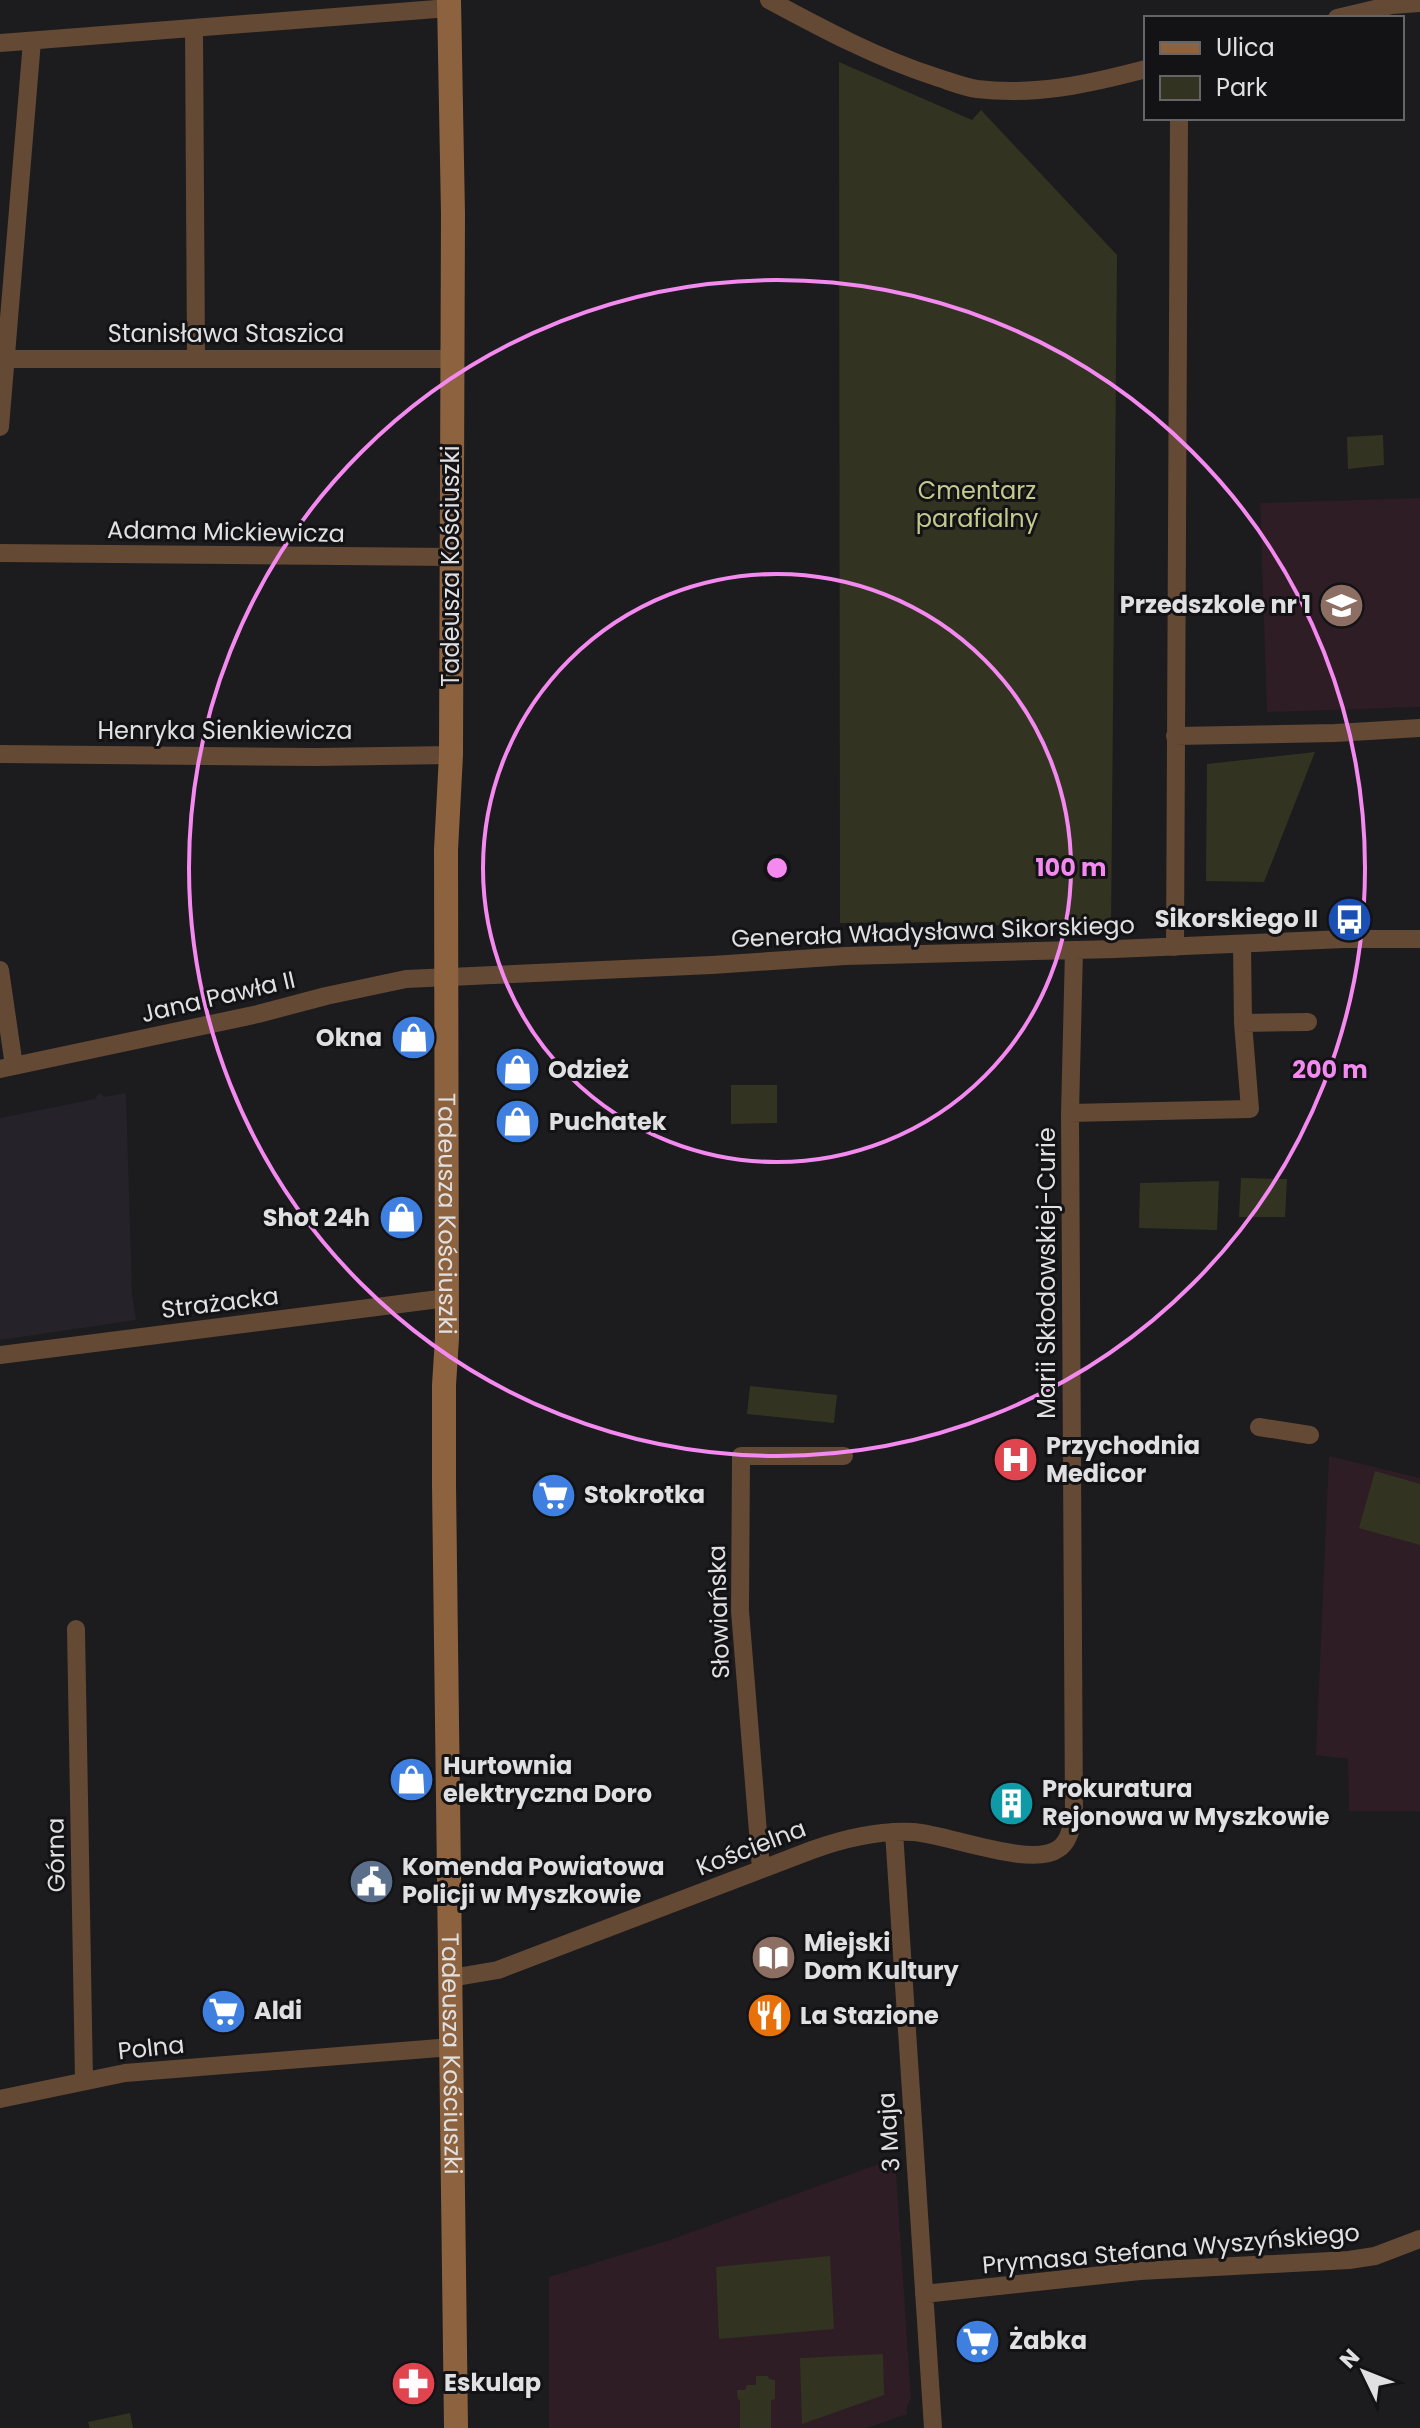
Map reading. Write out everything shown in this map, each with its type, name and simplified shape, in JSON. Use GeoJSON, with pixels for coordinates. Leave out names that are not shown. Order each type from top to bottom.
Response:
{"type":"FeatureCollection","features":[{"type":"Feature","properties":{"kind":"main road","name":"Tadeusza Kościuszki"},"geometry":{"type":"LineString","coordinates":[[449,4],[453,214],[444,1527],[456,2428]]}},
{"type":"Feature","properties":{"kind":"street"},"geometry":{"type":"LineString","coordinates":[[769,0],[840,38],[905,67],[969,88],[1031,90],[1082,86],[1144,70]]}},
{"type":"Feature","properties":{"kind":"street"},"geometry":{"type":"LineString","coordinates":[[1345,16],[1392,5],[1420,3]]}},
{"type":"Feature","properties":{"kind":"street"},"geometry":{"type":"LineString","coordinates":[[0,43],[194,29],[449,4]]}},
{"type":"Feature","properties":{"kind":"street"},"geometry":{"type":"LineString","coordinates":[[194,29],[196,357]]}},
{"type":"Feature","properties":{"kind":"street"},"geometry":{"type":"LineString","coordinates":[[0,427],[3,359],[32,41]]}},
{"type":"Feature","properties":{"kind":"street"},"geometry":{"type":"LineString","coordinates":[[1175,947],[1179,120]]}},
{"type":"Feature","properties":{"kind":"street","name":"Stanisława Staszica"},"geometry":{"type":"LineString","coordinates":[[3,359],[452,359]]}},
{"type":"Feature","properties":{"kind":"street","name":"Adama Mickiewicza"},"geometry":{"type":"LineString","coordinates":[[0,553],[451,557]]}},
{"type":"Feature","properties":{"kind":"street"},"geometry":{"type":"LineString","coordinates":[[1175,736],[1420,728]]}},
{"type":"Feature","properties":{"kind":"street","name":"Henryka Sienkiewicza"},"geometry":{"type":"LineString","coordinates":[[0,754],[451,755]]}},
{"type":"Feature","properties":{"kind":"street","name":"Generała Władysława Sikorskiego"},"geometry":{"type":"LineString","coordinates":[[447,978],[845,956],[1420,939]]}},
{"type":"Feature","properties":{"kind":"street"},"geometry":{"type":"LineString","coordinates":[[1070,1113],[1250,1109],[1243,1023],[1242,944]]}},
{"type":"Feature","properties":{"kind":"street","name":"Marii Skłodowskiej-Curie"},"geometry":{"type":"LineString","coordinates":[[1069,1834],[1074,1817],[1070,1113],[1074,950]]}},
{"type":"Feature","properties":{"kind":"street"},"geometry":{"type":"LineString","coordinates":[[0,970],[7,1067]]}},
{"type":"Feature","properties":{"kind":"street","name":"Jana Pawła II"},"geometry":{"type":"LineString","coordinates":[[7,1067],[406,979],[447,978]]}},
{"type":"Feature","properties":{"kind":"street"},"geometry":{"type":"LineString","coordinates":[[1243,1023],[1308,1022]]}},
{"type":"Feature","properties":{"kind":"street","name":"Strażacka"},"geometry":{"type":"LineString","coordinates":[[0,1355],[447,1298]]}},
{"type":"Feature","properties":{"kind":"street"},"geometry":{"type":"LineString","coordinates":[[1259,1427],[1310,1435]]}},
{"type":"Feature","properties":{"kind":"street","name":"Słowiańska"},"geometry":{"type":"LineString","coordinates":[[761,1869],[740,1611],[741,1456],[844,1456]]}},
{"type":"Feature","properties":{"kind":"street","name":"Górna"},"geometry":{"type":"LineString","coordinates":[[76,1629],[84,2081]]}},
{"type":"Feature","properties":{"kind":"street","name":"3 Maja"},"geometry":{"type":"LineString","coordinates":[[894,1832],[933,2428]]}},
{"type":"Feature","properties":{"kind":"street","name":"Kościelna"},"geometry":{"type":"LineString","coordinates":[[451,1978],[498,1970],[761,1869],[835,1842],[868,1834],[931,1834],[1028,1856],[1055,1852],[1069,1834]]}},
{"type":"Feature","properties":{"kind":"street","name":"Polna"},"geometry":{"type":"LineString","coordinates":[[0,2099],[125,2073],[452,2047]]}},
{"type":"Feature","properties":{"kind":"street","name":"Prymasa Stefana Wyszyńskiego"},"geometry":{"type":"LineString","coordinates":[[924,2294],[1140,2271],[1349,2260],[1375,2256],[1420,2239]]}},
{"type":"Feature","properties":{"kind":"shaded area","name":"Przedszkole nr 1"},"geometry":{"type":"Polygon","coordinates":[[[1420,498],[1420,707],[1267,712],[1260,503],[1420,498]]]}},
{"type":"Feature","properties":{"kind":"shaded area"},"geometry":{"type":"Polygon","coordinates":[[[99,1093],[105,1097],[126,1093],[132,1294],[136,1320],[0,1340],[0,1118],[95,1099],[99,1093]]]}},
{"type":"Feature","properties":{"kind":"shaded area"},"geometry":{"type":"Polygon","coordinates":[[[1329,1456],[1420,1478],[1420,1811],[1349,1811],[1348,1759],[1316,1755],[1329,1456]]]}},
{"type":"Feature","properties":{"kind":"shaded area"},"geometry":{"type":"Polygon","coordinates":[[[895,2158],[911,2399],[907,2414],[867,2428],[549,2428],[549,2277],[670,2240],[895,2158]]]}},
{"type":"Feature","properties":{"kind":"green space","name":"Cmentarz parafialny"},"geometry":{"type":"Polygon","coordinates":[[[839,62],[972,120],[981,110],[1117,255],[1111,931],[936,922],[840,923],[839,62]]]}},
{"type":"Feature","properties":{"kind":"green space"},"geometry":{"type":"Polygon","coordinates":[[[1383,435],[1384,465],[1348,469],[1347,437],[1383,435]]]}},
{"type":"Feature","properties":{"kind":"green space"},"geometry":{"type":"Polygon","coordinates":[[[1315,752],[1264,882],[1206,881],[1207,764],[1315,752]]]}},
{"type":"Feature","properties":{"kind":"green space"},"geometry":{"type":"Polygon","coordinates":[[[731,1085],[777,1085],[777,1123],[731,1124],[731,1085]]]}},
{"type":"Feature","properties":{"kind":"green space"},"geometry":{"type":"Polygon","coordinates":[[[1241,1178],[1287,1179],[1285,1217],[1239,1217],[1241,1178]]]}},
{"type":"Feature","properties":{"kind":"green space"},"geometry":{"type":"Polygon","coordinates":[[[1219,1181],[1217,1230],[1139,1228],[1140,1183],[1219,1181]]]}},
{"type":"Feature","properties":{"kind":"green space"},"geometry":{"type":"Polygon","coordinates":[[[750,1386],[837,1395],[834,1423],[747,1414],[750,1386]]]}},
{"type":"Feature","properties":{"kind":"green space"},"geometry":{"type":"Polygon","coordinates":[[[1375,1471],[1420,1484],[1420,1545],[1359,1528],[1375,1471]]]}},
{"type":"Feature","properties":{"kind":"green space"},"geometry":{"type":"Polygon","coordinates":[[[830,2256],[834,2329],[719,2339],[716,2267],[830,2256]]]}},
{"type":"Feature","properties":{"kind":"green space"},"geometry":{"type":"Polygon","coordinates":[[[883,2354],[884,2395],[802,2424],[800,2358],[883,2354]]]}},
{"type":"Feature","properties":{"kind":"green space"},"geometry":{"type":"Polygon","coordinates":[[[756,2376],[768,2376],[775,2380],[771,2428],[740,2428],[737,2390],[756,2385],[756,2376]]]}},
{"type":"Feature","properties":{"kind":"green space"},"geometry":{"type":"Polygon","coordinates":[[[130,2413],[133,2428],[90,2428],[88,2422],[130,2413]]]}},
{"type":"Feature","properties":{"kind":"place","name":"Przedszkole nr 1"},"geometry":{"type":"Point","coordinates":[1342,605]}},
{"type":"Feature","properties":{"kind":"place","name":"Sikorskiego II"},"geometry":{"type":"Point","coordinates":[1349,919]}},
{"type":"Feature","properties":{"kind":"place","name":"Okna"},"geometry":{"type":"Point","coordinates":[413,1038]}},
{"type":"Feature","properties":{"kind":"place","name":"Odzież"},"geometry":{"type":"Point","coordinates":[517,1070]}},
{"type":"Feature","properties":{"kind":"place","name":"Puchatek"},"geometry":{"type":"Point","coordinates":[518,1122]}},
{"type":"Feature","properties":{"kind":"place","name":"Shot 24h"},"geometry":{"type":"Point","coordinates":[401,1218]}},
{"type":"Feature","properties":{"kind":"place","name":"Przychodnia Medicor"},"geometry":{"type":"Point","coordinates":[1015,1460]}},
{"type":"Feature","properties":{"kind":"place","name":"Stokrotka"},"geometry":{"type":"Point","coordinates":[553,1495]}},
{"type":"Feature","properties":{"kind":"place","name":"Hurtownia elektryczna Doro"},"geometry":{"type":"Point","coordinates":[412,1780]}},
{"type":"Feature","properties":{"kind":"place","name":"Prokuratura Rejonowa w Myszkowie"},"geometry":{"type":"Point","coordinates":[1011,1803]}},
{"type":"Feature","properties":{"kind":"place","name":"Komenda Powiatowa Policji w Myszkowie"},"geometry":{"type":"Point","coordinates":[371,1881]}},
{"type":"Feature","properties":{"kind":"place","name":"Miejski Dom Kultury"},"geometry":{"type":"Point","coordinates":[773,1957]}},
{"type":"Feature","properties":{"kind":"place","name":"Aldi"},"geometry":{"type":"Point","coordinates":[223,2011]}},
{"type":"Feature","properties":{"kind":"place","name":"La Stazione"},"geometry":{"type":"Point","coordinates":[769,2016]}},
{"type":"Feature","properties":{"kind":"place","name":"Żabka"},"geometry":{"type":"Point","coordinates":[978,2341]}},
{"type":"Feature","properties":{"kind":"place","name":"Eskulap"},"geometry":{"type":"Point","coordinates":[413,2383]}}]}
